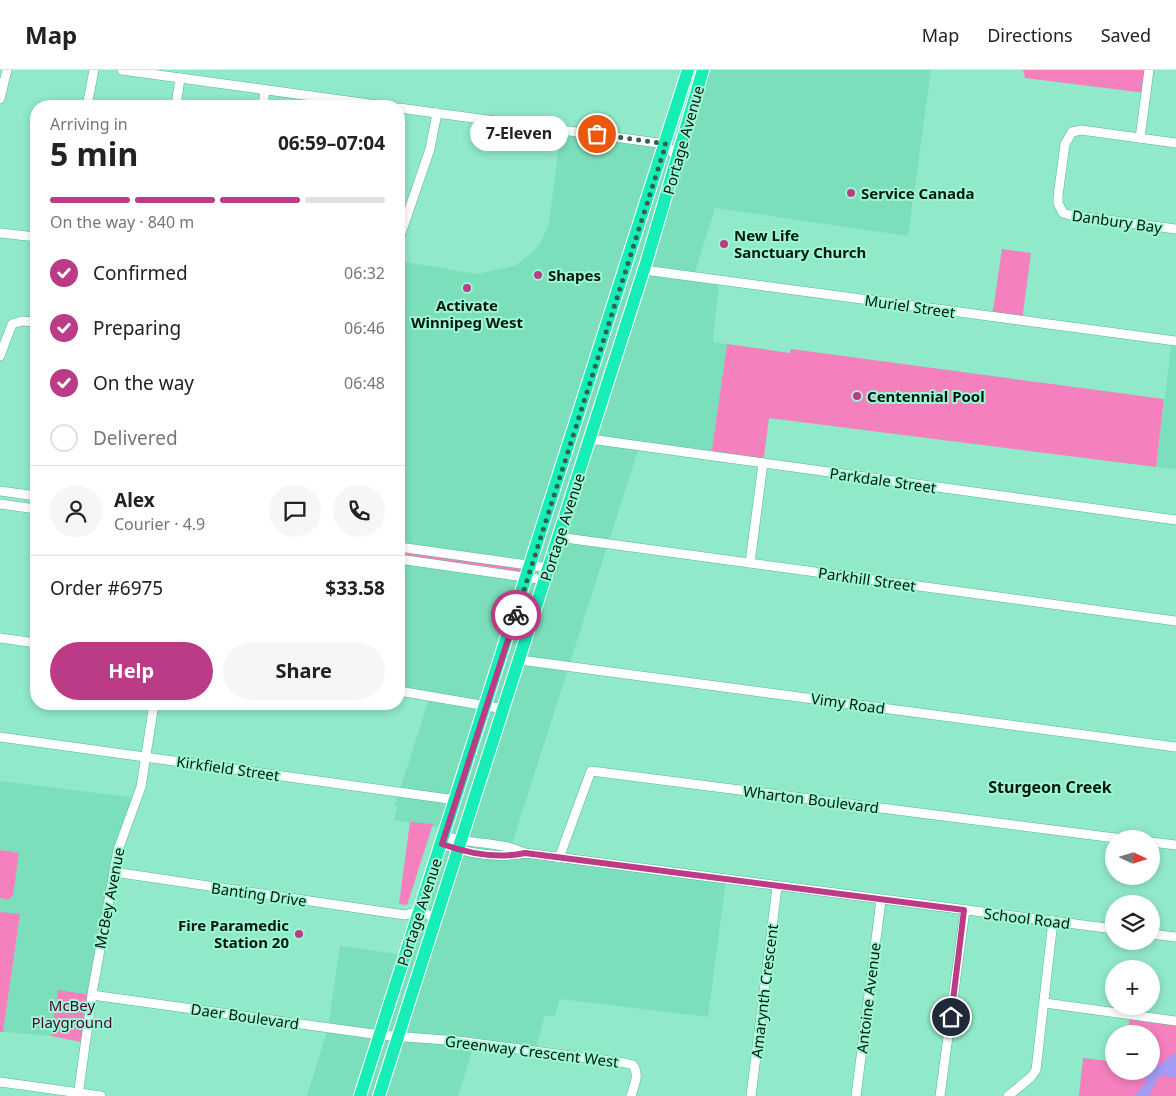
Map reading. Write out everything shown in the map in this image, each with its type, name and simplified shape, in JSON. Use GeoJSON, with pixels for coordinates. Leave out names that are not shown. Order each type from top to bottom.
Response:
{"type":"FeatureCollection","features":[{"type":"Feature","properties":{"kind":"highway","name":"Portage Avenue"},"geometry":{"type":"LineString","coordinates":[[360,1096],[380,1035],[413,916],[443,840],[688,70]]}},
{"type":"Feature","properties":{"kind":"highway","name":"Portage Avenue"},"geometry":{"type":"LineString","coordinates":[[379,1096],[644,270],[703,71]]}},
{"type":"Feature","properties":{"kind":"highway"},"geometry":{"type":"LineString","coordinates":[[672,125],[679,154]]}},
{"type":"Feature","properties":{"kind":"street"},"geometry":{"type":"LineString","coordinates":[[0,100],[7,70]]}},
{"type":"Feature","properties":{"kind":"street"},"geometry":{"type":"LineString","coordinates":[[88,100],[94,70]]}},
{"type":"Feature","properties":{"kind":"street"},"geometry":{"type":"LineString","coordinates":[[122,70],[177,75],[326,100]]}},
{"type":"Feature","properties":{"kind":"street"},"geometry":{"type":"LineString","coordinates":[[1140,138],[1149,70]]}},
{"type":"Feature","properties":{"kind":"street"},"geometry":{"type":"LineString","coordinates":[[176,100],[177,75]]}},
{"type":"Feature","properties":{"kind":"street"},"geometry":{"type":"LineString","coordinates":[[264,100],[265,90]]}},
{"type":"Feature","properties":{"kind":"street"},"geometry":{"type":"LineString","coordinates":[[405,109],[666,144],[679,154]]}},
{"type":"Feature","properties":{"kind":"street"},"geometry":{"type":"LineString","coordinates":[[405,222],[430,149],[437,113]]}},
{"type":"Feature","properties":{"kind":"street","name":"Danbury Bay"},"geometry":{"type":"LineString","coordinates":[[1176,143],[1080,130],[1069,134],[1064,144],[1058,196],[1059,207],[1063,212],[1070,215],[1176,229]]}},
{"type":"Feature","properties":{"kind":"street"},"geometry":{"type":"LineString","coordinates":[[0,233],[30,236]]}},
{"type":"Feature","properties":{"kind":"street","name":"Muriel Street"},"geometry":{"type":"LineString","coordinates":[[644,270],[1176,341]]}},
{"type":"Feature","properties":{"kind":"street"},"geometry":{"type":"LineString","coordinates":[[0,356],[12,324],[22,320],[30,321]]}},
{"type":"Feature","properties":{"kind":"street","name":"Parkdale Street"},"geometry":{"type":"LineString","coordinates":[[590,439],[1176,520]]}},
{"type":"Feature","properties":{"kind":"street"},"geometry":{"type":"LineString","coordinates":[[750,564],[763,463]]}},
{"type":"Feature","properties":{"kind":"street"},"geometry":{"type":"LineString","coordinates":[[0,492],[30,495]]}},
{"type":"Feature","properties":{"kind":"street"},"geometry":{"type":"LineString","coordinates":[[0,504],[30,508]]}},
{"type":"Feature","properties":{"kind":"street","name":"Parkhill Street"},"geometry":{"type":"LineString","coordinates":[[558,537],[1176,622]]}},
{"type":"Feature","properties":{"kind":"street"},"geometry":{"type":"LineString","coordinates":[[405,548],[547,574]]}},
{"type":"Feature","properties":{"kind":"street"},"geometry":{"type":"LineString","coordinates":[[405,560],[529,571]]}},
{"type":"Feature","properties":{"kind":"street"},"geometry":{"type":"LineString","coordinates":[[0,638],[30,642]]}},
{"type":"Feature","properties":{"kind":"street","name":"Vimy Road"},"geometry":{"type":"LineString","coordinates":[[520,660],[1176,747]]}},
{"type":"Feature","properties":{"kind":"street"},"geometry":{"type":"LineString","coordinates":[[405,692],[473,702],[486,707],[504,709]]}},
{"type":"Feature","properties":{"kind":"street","name":"McBey Avenue"},"geometry":{"type":"LineString","coordinates":[[78,1094],[92,995],[114,872],[121,838],[141,787],[153,710]]}},
{"type":"Feature","properties":{"kind":"street","name":"Kirkfield Street"},"geometry":{"type":"LineString","coordinates":[[0,737],[456,800]]}},
{"type":"Feature","properties":{"kind":"street","name":"Wharton Boulevard"},"geometry":{"type":"LineString","coordinates":[[558,858],[591,771],[1105,837]]}},
{"type":"Feature","properties":{"kind":"street","name":"School Road"},"geometry":{"type":"LineString","coordinates":[[443,840],[460,846],[510,856],[525,853],[1105,928]]}},
{"type":"Feature","properties":{"kind":"street"},"geometry":{"type":"LineString","coordinates":[[1160,843],[1176,846]]}},
{"type":"Feature","properties":{"kind":"street","name":"Banting Drive"},"geometry":{"type":"LineString","coordinates":[[114,872],[413,916],[435,923]]}},
{"type":"Feature","properties":{"kind":"street","name":"Amarynth Crescent"},"geometry":{"type":"LineString","coordinates":[[751,1096],[777,887]]}},
{"type":"Feature","properties":{"kind":"street","name":"Antoine Avenue"},"geometry":{"type":"LineString","coordinates":[[856,1096],[881,900]]}},
{"type":"Feature","properties":{"kind":"street"},"geometry":{"type":"LineString","coordinates":[[940,1096],[964,910]]}},
{"type":"Feature","properties":{"kind":"street"},"geometry":{"type":"LineString","coordinates":[[1008,1096],[1031,1077],[1036,1070],[1053,922]]}},
{"type":"Feature","properties":{"kind":"street"},"geometry":{"type":"LineString","coordinates":[[1160,935],[1176,937]]}},
{"type":"Feature","properties":{"kind":"street","name":"Daer Boulevard"},"geometry":{"type":"LineString","coordinates":[[92,995],[398,1036]]}},
{"type":"Feature","properties":{"kind":"street"},"geometry":{"type":"LineString","coordinates":[[1044,1003],[1176,1021]]}},
{"type":"Feature","properties":{"kind":"street","name":"Greenway Crescent West"},"geometry":{"type":"LineString","coordinates":[[398,1036],[458,1041],[631,1064],[636,1070],[637,1076],[631,1096]]}},
{"type":"Feature","properties":{"kind":"street"},"geometry":{"type":"LineString","coordinates":[[0,1082],[102,1096]]}},
{"type":"Feature","properties":{"kind":"shaded area"},"geometry":{"type":"Polygon","coordinates":[[[703,70],[931,70],[908,236],[715,208],[694,276],[719,280],[713,342],[727,344],[711,456],[639,447],[511,847],[726,880],[708,1017],[560,999],[554,1017],[545,1015],[535,1051],[474,1044],[458,1096],[307,1096],[328,1028],[340,946],[405,955],[446,829],[394,820],[398,806],[395,805],[430,696],[405,692],[405,262],[477,274],[515,266],[533,252],[540,243],[549,224],[561,129],[666,144],[677,159],[703,70]]]}},
{"type":"Feature","properties":{"kind":"shaded area"},"geometry":{"type":"Polygon","coordinates":[[[1172,341],[1176,341],[1176,469],[1156,467],[1172,341]]]}},
{"type":"Feature","properties":{"kind":"shaded area"},"geometry":{"type":"Polygon","coordinates":[[[0,781],[137,798],[123,831],[92,995],[58,990],[51,1036],[3,1032],[20,915],[0,912],[0,781]]]}},
{"type":"Feature","properties":{"kind":"shaded area"},"geometry":{"type":"Polygon","coordinates":[[[1176,1052],[1176,1078],[1164,1075],[1160,1077],[1160,1064],[1176,1052]]]}},
{"type":"Feature","properties":{"kind":"shaded area"},"geometry":{"type":"Polygon","coordinates":[[[1145,1080],[1157,1080],[1149,1096],[1134,1096],[1145,1080]]]}},
{"type":"Feature","properties":{"kind":"green space"},"geometry":{"type":"Polygon","coordinates":[[[1023,70],[1149,70],[1146,93],[1025,78],[1023,70]]]}},
{"type":"Feature","properties":{"kind":"green space"},"geometry":{"type":"Polygon","coordinates":[[[1002,249],[1031,253],[1022,321],[992,317],[1002,249]]]}},
{"type":"Feature","properties":{"kind":"green space"},"geometry":{"type":"Polygon","coordinates":[[[727,344],[790,353],[791,349],[1164,399],[1156,467],[769,418],[763,463],[711,456],[727,344]]]}},
{"type":"Feature","properties":{"kind":"green space"},"geometry":{"type":"Polygon","coordinates":[[[405,548],[531,565],[528,577],[405,560],[405,548]]]}},
{"type":"Feature","properties":{"kind":"green space"},"geometry":{"type":"Polygon","coordinates":[[[410,822],[433,824],[407,905],[399,904],[410,822]]]}},
{"type":"Feature","properties":{"kind":"green space"},"geometry":{"type":"Polygon","coordinates":[[[0,850],[19,853],[13,895],[8,900],[0,898],[0,850]]]}},
{"type":"Feature","properties":{"kind":"green space"},"geometry":{"type":"Polygon","coordinates":[[[0,912],[20,914],[3,1032],[0,1032],[0,912]]]}},
{"type":"Feature","properties":{"kind":"green space","name":"McBey Playground"},"geometry":{"type":"Polygon","coordinates":[[[58,990],[92,995],[86,1043],[51,1036],[58,990]]]}},
{"type":"Feature","properties":{"kind":"green space"},"geometry":{"type":"Polygon","coordinates":[[[1130,1015],[1176,1021],[1176,1096],[1079,1096],[1083,1058],[1105,1061],[1105,1080],[1160,1080],[1160,1025],[1129,1025],[1130,1015]]]}},
{"type":"Feature","properties":{"kind":"way so far"},"geometry":{"type":"LineString","coordinates":[[516,615],[666,144],[597,134]]}},
{"type":"Feature","properties":{"kind":"place","name":"7-Eleven"},"geometry":{"type":"Point","coordinates":[597,134]}},
{"type":"Feature","properties":{"kind":"place","name":"Service Canada"},"geometry":{"type":"Point","coordinates":[851,193]}},
{"type":"Feature","properties":{"kind":"place","name":"New Life Sanctuary Church"},"geometry":{"type":"Point","coordinates":[724,244]}},
{"type":"Feature","properties":{"kind":"place","name":"Shapes"},"geometry":{"type":"Point","coordinates":[538,275]}},
{"type":"Feature","properties":{"kind":"place","name":"Activate Winnipeg West"},"geometry":{"type":"Point","coordinates":[467,288]}},
{"type":"Feature","properties":{"kind":"place","name":"Centennial Pool"},"geometry":{"type":"Point","coordinates":[857,396]}},
{"type":"Feature","properties":{"kind":"place","name":"Fire Paramedic Station 20"},"geometry":{"type":"Point","coordinates":[299,934]}},
{"type":"Feature","properties":{"kind":"district","name":"Sturgeon Creek"},"geometry":{"type":"Point","coordinates":[1050,787]}},
{"type":"Feature","properties":{"kind":"route"},"geometry":{"type":"LineString","coordinates":[[516,615],[442,844],[459,850],[510,856],[525,853],[964,910],[951,1017]]}}]}
